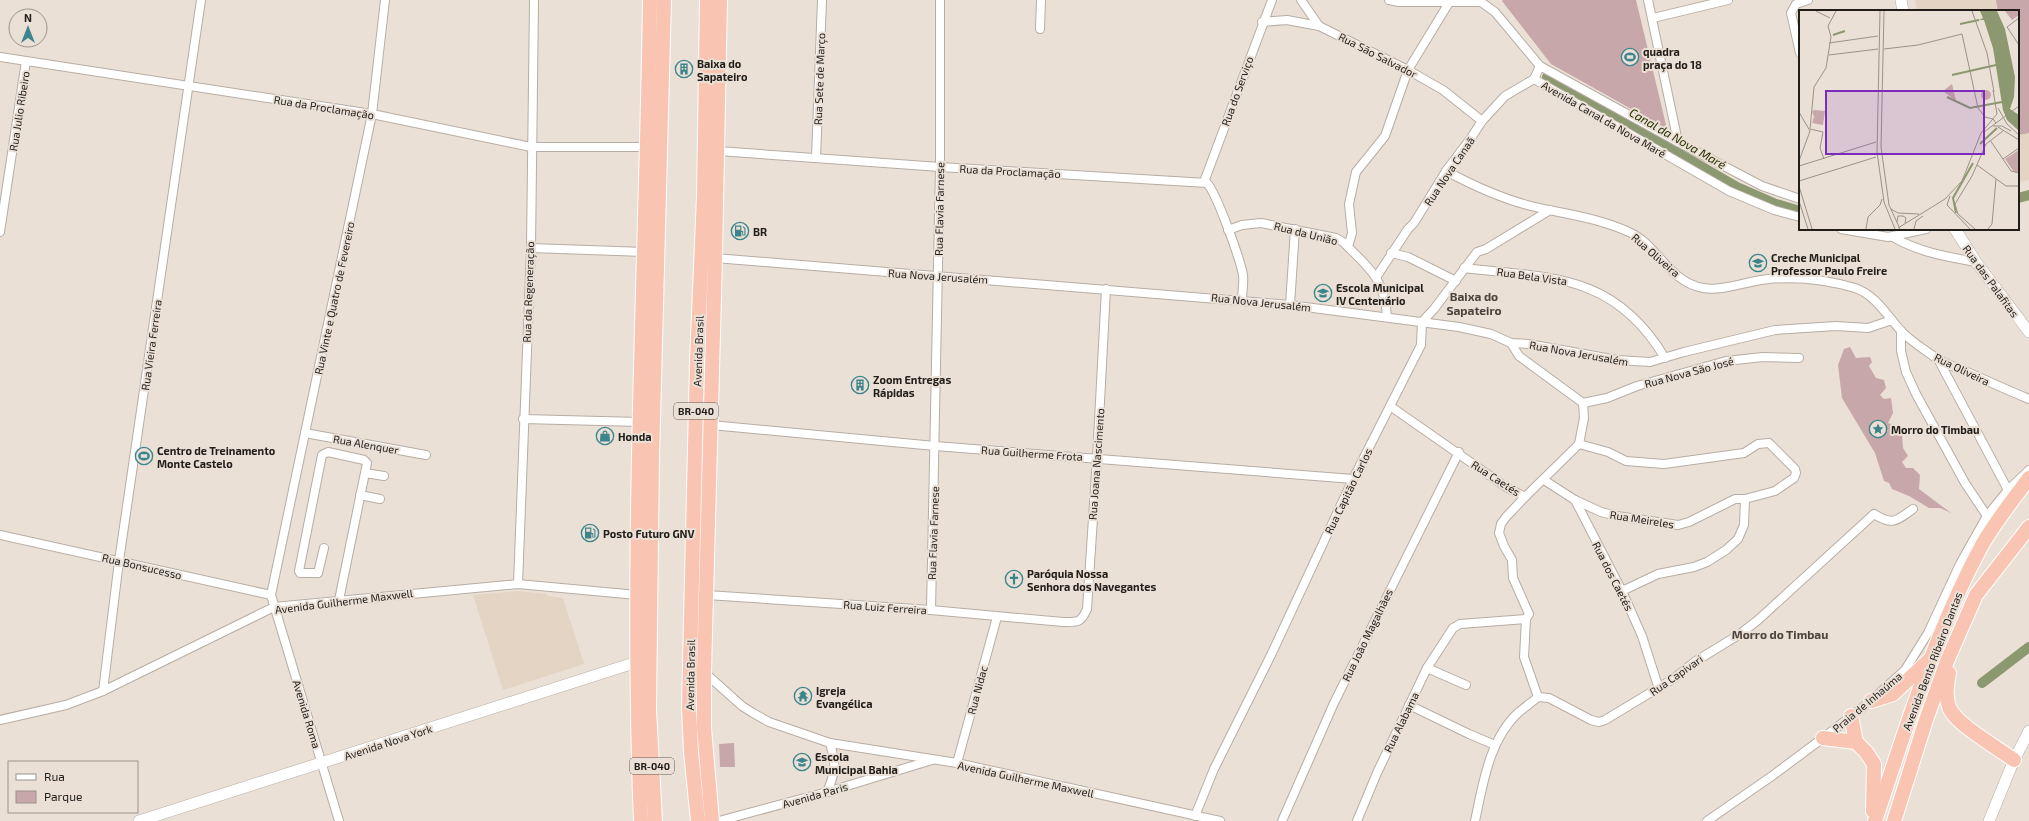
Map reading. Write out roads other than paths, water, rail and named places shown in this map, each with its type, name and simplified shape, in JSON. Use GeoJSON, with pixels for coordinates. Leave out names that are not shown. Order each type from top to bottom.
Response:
{"type":"FeatureCollection","features":[{"type":"Feature","properties":{"kind":"highway"},"geometry":{"type":"LineString","coordinates":[[641,821],[637,595],[640,422],[648,147],[650,0]]}},
{"type":"Feature","properties":{"kind":"highway","name":"BR-040"},"geometry":{"type":"LineString","coordinates":[[655,821],[649,710],[652,458],[664,0]]}},
{"type":"Feature","properties":{"kind":"highway","name":"Avenida Brasil"},"geometry":{"type":"LineString","coordinates":[[698,821],[691,752],[689,707],[697,361],[704,196],[707,0]]}},
{"type":"Feature","properties":{"kind":"highway","name":"Avenida Brasil"},"geometry":{"type":"LineString","coordinates":[[712,821],[704,728],[704,672],[718,151],[720,0]]}},
{"type":"Feature","properties":{"kind":"highway"},"geometry":{"type":"LineString","coordinates":[[637,595],[644,570],[646,488],[652,458]]}},
{"type":"Feature","properties":{"kind":"highway"},"geometry":{"type":"LineString","coordinates":[[2007,509],[2029,478]]}},
{"type":"Feature","properties":{"kind":"highway"},"geometry":{"type":"LineString","coordinates":[[2007,509],[2029,490]]}},
{"type":"Feature","properties":{"kind":"highway","name":"Avenida Bento Ribeiro Dantas"},"geometry":{"type":"LineString","coordinates":[[1874,821],[1931,658],[1961,586],[1983,544],[2007,509]]}},
{"type":"Feature","properties":{"kind":"highway","name":"Avenida Bento Ribeiro Dantas"},"geometry":{"type":"LineString","coordinates":[[1894,821],[1926,720],[1952,647],[1976,595],[2029,527]]}},
{"type":"Feature","properties":{"kind":"highway"},"geometry":{"type":"LineString","coordinates":[[693,529],[704,672]]}},
{"type":"Feature","properties":{"kind":"highway"},"geometry":{"type":"LineString","coordinates":[[1952,647],[1946,691],[1949,707],[1955,718],[2014,760]]}},
{"type":"Feature","properties":{"kind":"highway"},"geometry":{"type":"LineString","coordinates":[[1871,701],[1893,694],[1931,658]]}},
{"type":"Feature","properties":{"kind":"highway"},"geometry":{"type":"LineString","coordinates":[[1850,716],[1856,742],[1871,758],[1874,764],[1874,821]]}},
{"type":"Feature","properties":{"kind":"highway"},"geometry":{"type":"LineString","coordinates":[[1823,738],[1856,742]]}},
{"type":"Feature","properties":{"kind":"main road"},"geometry":{"type":"LineString","coordinates":[[1901,0],[1903,10]]}},
{"type":"Feature","properties":{"kind":"main road","name":"Rua das Palafitas"},"geometry":{"type":"LineString","coordinates":[[1956,230],[1976,262],[2029,332]]}},
{"type":"Feature","properties":{"kind":"main road","name":"Avenida Nova York"},"geometry":{"type":"LineString","coordinates":[[139,821],[637,662]]}},
{"type":"Feature","properties":{"kind":"main road"},"geometry":{"type":"LineString","coordinates":[[1989,821],[2014,760],[2029,731]]}},
{"type":"Feature","properties":{"kind":"street","name":"Rua Vieira Ferreira"},"geometry":{"type":"LineString","coordinates":[[103,691],[119,561],[201,0]]}},
{"type":"Feature","properties":{"kind":"street","name":"Rua Vinte e Quatro de Fevereiro"},"geometry":{"type":"LineString","coordinates":[[271,595],[372,114],[385,0]]}},
{"type":"Feature","properties":{"kind":"street","name":"Rua da Regeneração"},"geometry":{"type":"LineString","coordinates":[[518,584],[523,419],[531,248],[531,147],[534,0]]}},
{"type":"Feature","properties":{"kind":"street","name":"Rua Sete de Março"},"geometry":{"type":"LineString","coordinates":[[816,158],[822,0]]}},
{"type":"Feature","properties":{"kind":"street","name":"Rua Flavia Farnese"},"geometry":{"type":"LineString","coordinates":[[931,610],[940,167],[940,0]]}},
{"type":"Feature","properties":{"kind":"street"},"geometry":{"type":"LineString","coordinates":[[1040,29],[1041,0]]}},
{"type":"Feature","properties":{"kind":"street","name":"Rua do Serviço"},"geometry":{"type":"LineString","coordinates":[[1206,183],[1262,22],[1272,0]]}},
{"type":"Feature","properties":{"kind":"street"},"geometry":{"type":"LineString","coordinates":[[1301,0],[1320,26]]}},
{"type":"Feature","properties":{"kind":"street"},"geometry":{"type":"LineString","coordinates":[[1389,0],[1399,2],[1482,1],[1495,12],[1540,66]]}},
{"type":"Feature","properties":{"kind":"street"},"geometry":{"type":"LineString","coordinates":[[1648,0],[1678,142]]}},
{"type":"Feature","properties":{"kind":"street"},"geometry":{"type":"LineString","coordinates":[[1653,18],[1728,0]]}},
{"type":"Feature","properties":{"kind":"street"},"geometry":{"type":"LineString","coordinates":[[1799,49],[1791,13],[1796,4],[1808,0]]}},
{"type":"Feature","properties":{"kind":"street"},"geometry":{"type":"LineString","coordinates":[[1348,247],[1352,233],[1349,204],[1356,172],[1384,136],[1408,70],[1450,1]]}},
{"type":"Feature","properties":{"kind":"street","name":"Rua São Salvador"},"geometry":{"type":"LineString","coordinates":[[1262,22],[1287,20],[1320,26],[1408,70],[1443,90],[1482,120]]}},
{"type":"Feature","properties":{"kind":"street","name":"Rua da Proclamação"},"geometry":{"type":"LineString","coordinates":[[0,58],[188,85],[372,114],[531,147],[648,147]]}},
{"type":"Feature","properties":{"kind":"street","name":"Rua Julio Ribeiro"},"geometry":{"type":"LineString","coordinates":[[0,232],[26,61]]}},
{"type":"Feature","properties":{"kind":"street","name":"Avenida Canal da Nova Maré"},"geometry":{"type":"LineString","coordinates":[[1799,199],[1762,186],[1678,142],[1540,66],[1534,79],[1729,191],[1774,210],[1799,217]]}},
{"type":"Feature","properties":{"kind":"street","name":"Rua Nova Canaã"},"geometry":{"type":"LineString","coordinates":[[1376,276],[1408,229],[1414,223],[1446,171],[1468,142],[1482,120],[1505,96],[1534,79]]}},
{"type":"Feature","properties":{"kind":"street","name":"Rua da Proclamação"},"geometry":{"type":"LineString","coordinates":[[718,151],[940,167],[1206,183]]}},
{"type":"Feature","properties":{"kind":"street","name":"Rua Oliveira"},"geometry":{"type":"LineString","coordinates":[[1446,171],[1475,187],[1505,198],[1550,210],[1598,220],[1633,234],[1642,240],[1675,274],[1696,286],[1717,288],[1762,280],[1793,278],[1820,280],[1866,293],[1901,330],[1938,359],[2029,399]]}},
{"type":"Feature","properties":{"kind":"street"},"geometry":{"type":"LineString","coordinates":[[1206,183],[1216,198],[1243,276],[1242,300]]}},
{"type":"Feature","properties":{"kind":"street"},"geometry":{"type":"LineString","coordinates":[[1422,322],[1456,281],[1476,252],[1486,249],[1550,210]]}},
{"type":"Feature","properties":{"kind":"street","name":"Rua da União"},"geometry":{"type":"LineString","coordinates":[[1228,230],[1242,225],[1261,223],[1336,238],[1348,247],[1376,276],[1386,303],[1387,317]]}},
{"type":"Feature","properties":{"kind":"street"},"geometry":{"type":"LineString","coordinates":[[1290,304],[1295,229]]}},
{"type":"Feature","properties":{"kind":"street"},"geometry":{"type":"LineString","coordinates":[[1848,230],[1893,237],[1909,246],[1951,258],[1976,262]]}},
{"type":"Feature","properties":{"kind":"street"},"geometry":{"type":"LineString","coordinates":[[1893,237],[1922,230]]}},
{"type":"Feature","properties":{"kind":"street"},"geometry":{"type":"LineString","coordinates":[[531,248],[645,252]]}},
{"type":"Feature","properties":{"kind":"street"},"geometry":{"type":"LineString","coordinates":[[1391,254],[1408,257],[1456,281]]}},
{"type":"Feature","properties":{"kind":"street","name":"Rua Nova Jerusalém"},"geometry":{"type":"LineString","coordinates":[[715,258],[1290,304],[1422,322],[1491,334],[1511,343],[1529,344],[1637,363],[1650,362],[1684,352],[1775,330],[1836,326],[1868,328],[1892,320]]}},
{"type":"Feature","properties":{"kind":"street","name":"Rua Bela Vista"},"geometry":{"type":"LineString","coordinates":[[1464,268],[1547,276],[1582,284],[1625,309],[1636,320],[1665,358]]}},
{"type":"Feature","properties":{"kind":"street","name":"Rua Joana Nascimento"},"geometry":{"type":"LineString","coordinates":[[1063,622],[1080,621],[1087,609],[1098,458],[1106,289]]}},
{"type":"Feature","properties":{"kind":"street","name":"Rua Capitão Carlos"},"geometry":{"type":"LineString","coordinates":[[1195,816],[1214,769],[1271,655],[1353,479],[1421,345],[1423,336],[1422,322]]}},
{"type":"Feature","properties":{"kind":"street"},"geometry":{"type":"LineString","coordinates":[[1901,330],[1901,351],[1906,372],[1965,483],[1987,516]]}},
{"type":"Feature","properties":{"kind":"street"},"geometry":{"type":"LineString","coordinates":[[1511,343],[1519,356],[1583,403],[1584,418],[1579,444]]}},
{"type":"Feature","properties":{"kind":"street","name":"Rua Nova São José"},"geometry":{"type":"LineString","coordinates":[[1583,403],[1607,398],[1637,386],[1726,361],[1763,356],[1799,358]]}},
{"type":"Feature","properties":{"kind":"street"},"geometry":{"type":"LineString","coordinates":[[1938,359],[2008,490]]}},
{"type":"Feature","properties":{"kind":"street","name":"Rua Caetés"},"geometry":{"type":"LineString","coordinates":[[1390,406],[1458,452],[1506,487],[1525,497],[1579,444]]}},
{"type":"Feature","properties":{"kind":"street"},"geometry":{"type":"LineString","coordinates":[[523,419],[640,422]]}},
{"type":"Feature","properties":{"kind":"street","name":"Rua Guilherme Frota"},"geometry":{"type":"LineString","coordinates":[[711,425],[935,446],[1353,479]]}},
{"type":"Feature","properties":{"kind":"street","name":"Rua Alenquer"},"geometry":{"type":"LineString","coordinates":[[305,433],[426,455]]}},
{"type":"Feature","properties":{"kind":"street","name":"Rua Meireles"},"geometry":{"type":"LineString","coordinates":[[1575,500],[1602,512],[1617,516],[1678,525],[1689,522],[1735,499],[1745,499],[1775,491],[1794,478],[1796,473],[1795,468],[1769,443],[1758,444],[1744,452],[1664,464],[1626,461],[1608,452],[1579,444]]}},
{"type":"Feature","properties":{"kind":"street"},"geometry":{"type":"LineString","coordinates":[[324,548],[318,573],[300,573],[299,571],[322,455],[328,452],[364,460],[367,463],[339,600]]}},
{"type":"Feature","properties":{"kind":"street","name":"Rua João Magalhães"},"geometry":{"type":"LineString","coordinates":[[1282,821],[1334,703],[1458,452]]}},
{"type":"Feature","properties":{"kind":"street","name":"Praia de Inhaúma"},"geometry":{"type":"LineString","coordinates":[[1706,821],[1772,776],[1871,701],[1892,683],[1914,658],[1928,633],[1960,564],[1987,516],[2008,490],[2029,470]]}},
{"type":"Feature","properties":{"kind":"street"},"geometry":{"type":"LineString","coordinates":[[365,473],[384,476]]}},
{"type":"Feature","properties":{"kind":"street","name":"Rua dos Caetés"},"geometry":{"type":"LineString","coordinates":[[1544,480],[1575,500],[1622,591],[1642,636],[1659,689]]}},
{"type":"Feature","properties":{"kind":"street"},"geometry":{"type":"LineString","coordinates":[[360,495],[380,499]]}},
{"type":"Feature","properties":{"kind":"street"},"geometry":{"type":"LineString","coordinates":[[1475,821],[1483,784],[1495,745],[1519,712],[1538,697],[1524,657],[1526,619],[1529,614],[1513,578],[1512,560],[1499,533],[1506,517],[1525,497]]}},
{"type":"Feature","properties":{"kind":"street"},"geometry":{"type":"LineString","coordinates":[[1622,591],[1658,574],[1707,562],[1726,550],[1738,539],[1744,525],[1745,499]]}},
{"type":"Feature","properties":{"kind":"street","name":"Rua Capivari"},"geometry":{"type":"LineString","coordinates":[[1538,697],[1549,698],[1573,711],[1599,722],[1616,714],[1659,689],[1696,661],[1740,634],[1758,620],[1874,514],[1887,522],[1893,522],[1913,509]]}},
{"type":"Feature","properties":{"kind":"street","name":"Rua Bonsucesso"},"geometry":{"type":"LineString","coordinates":[[0,535],[271,595]]}},
{"type":"Feature","properties":{"kind":"street","name":"Avenida Guilherme Maxwell"},"geometry":{"type":"LineString","coordinates":[[0,720],[66,705],[103,691],[274,607],[518,584],[637,595]]}},
{"type":"Feature","properties":{"kind":"street"},"geometry":{"type":"LineString","coordinates":[[271,595],[274,607]]}},
{"type":"Feature","properties":{"kind":"street","name":"Rua Luiz Ferreira"},"geometry":{"type":"LineString","coordinates":[[707,595],[931,610],[1063,622]]}},
{"type":"Feature","properties":{"kind":"street","name":"Avenida Roma"},"geometry":{"type":"LineString","coordinates":[[274,607],[339,821]]}},
{"type":"Feature","properties":{"kind":"street","name":"Rua Nidac"},"geometry":{"type":"LineString","coordinates":[[957,763],[997,617]]}},
{"type":"Feature","properties":{"kind":"street","name":"Rua Alabama"},"geometry":{"type":"LineString","coordinates":[[1357,821],[1377,773],[1409,705],[1428,668],[1453,628],[1460,624],[1526,619]]}},
{"type":"Feature","properties":{"kind":"street"},"geometry":{"type":"LineString","coordinates":[[1428,668],[1466,685]]}},
{"type":"Feature","properties":{"kind":"street","name":"Avenida Guilherme Maxwell"},"geometry":{"type":"LineString","coordinates":[[704,672],[742,706],[753,713],[769,722],[830,743],[957,763],[1220,821]]}},
{"type":"Feature","properties":{"kind":"street"},"geometry":{"type":"LineString","coordinates":[[1409,705],[1495,745]]}},
{"type":"Feature","properties":{"kind":"street"},"geometry":{"type":"LineString","coordinates":[[827,792],[834,775],[835,766],[830,743]]}},
{"type":"Feature","properties":{"kind":"street","name":"Avenida Paris"},"geometry":{"type":"LineString","coordinates":[[719,821],[827,792],[933,760]]}},
{"type":"Feature","properties":{"kind":"waterway","name":"Canal da Nova Maré"},"geometry":{"type":"LineString","coordinates":[[1547,77],[1737,187],[1776,204],[1799,211]]}},
{"type":"Feature","properties":{"kind":"waterway","name":"Canal da Nova Maré"},"geometry":{"type":"LineString","coordinates":[[2019,198],[2029,195]]}},
{"type":"Feature","properties":{"kind":"waterway"},"geometry":{"type":"LineString","coordinates":[[1982,683],[2029,647]]}},
{"type":"Feature","properties":{"kind":"place","name":"quadra praça do 18"},"geometry":{"type":"Point","coordinates":[1630,57]}},
{"type":"Feature","properties":{"kind":"place","name":"Baixa do Sapateiro"},"geometry":{"type":"Point","coordinates":[684,69]}},
{"type":"Feature","properties":{"kind":"place","name":"BR"},"geometry":{"type":"Point","coordinates":[740,231]}},
{"type":"Feature","properties":{"kind":"place","name":"Creche Municipal Professor Paulo Freire"},"geometry":{"type":"Point","coordinates":[1758,263]}},
{"type":"Feature","properties":{"kind":"place","name":"Escola Municipal IV Centenário"},"geometry":{"type":"Point","coordinates":[1323,293]}},
{"type":"Feature","properties":{"kind":"place","name":"Zoom Entregas Rápidas"},"geometry":{"type":"Point","coordinates":[860,385]}},
{"type":"Feature","properties":{"kind":"place","name":"Morro do Timbau"},"geometry":{"type":"Point","coordinates":[1878,429]}},
{"type":"Feature","properties":{"kind":"place","name":"Honda"},"geometry":{"type":"Point","coordinates":[605,436]}},
{"type":"Feature","properties":{"kind":"place","name":"Centro de Treinamento Monte Castelo"},"geometry":{"type":"Point","coordinates":[144,456]}},
{"type":"Feature","properties":{"kind":"place","name":"Posto Futuro GNV"},"geometry":{"type":"Point","coordinates":[590,533]}},
{"type":"Feature","properties":{"kind":"place","name":"Paróquia Nossa Senhora dos Navegantes"},"geometry":{"type":"Point","coordinates":[1014,579]}},
{"type":"Feature","properties":{"kind":"place","name":"Igreja Evangélica"},"geometry":{"type":"Point","coordinates":[803,696]}},
{"type":"Feature","properties":{"kind":"place","name":"Escola Municipal Bahia"},"geometry":{"type":"Point","coordinates":[802,762]}},
{"type":"Feature","properties":{"kind":"district","name":"Baixa do Sapateiro"},"geometry":{"type":"Point","coordinates":[1474,303]}},
{"type":"Feature","properties":{"kind":"district","name":"Morro do Timbau"},"geometry":{"type":"Point","coordinates":[1780,634]}}]}
